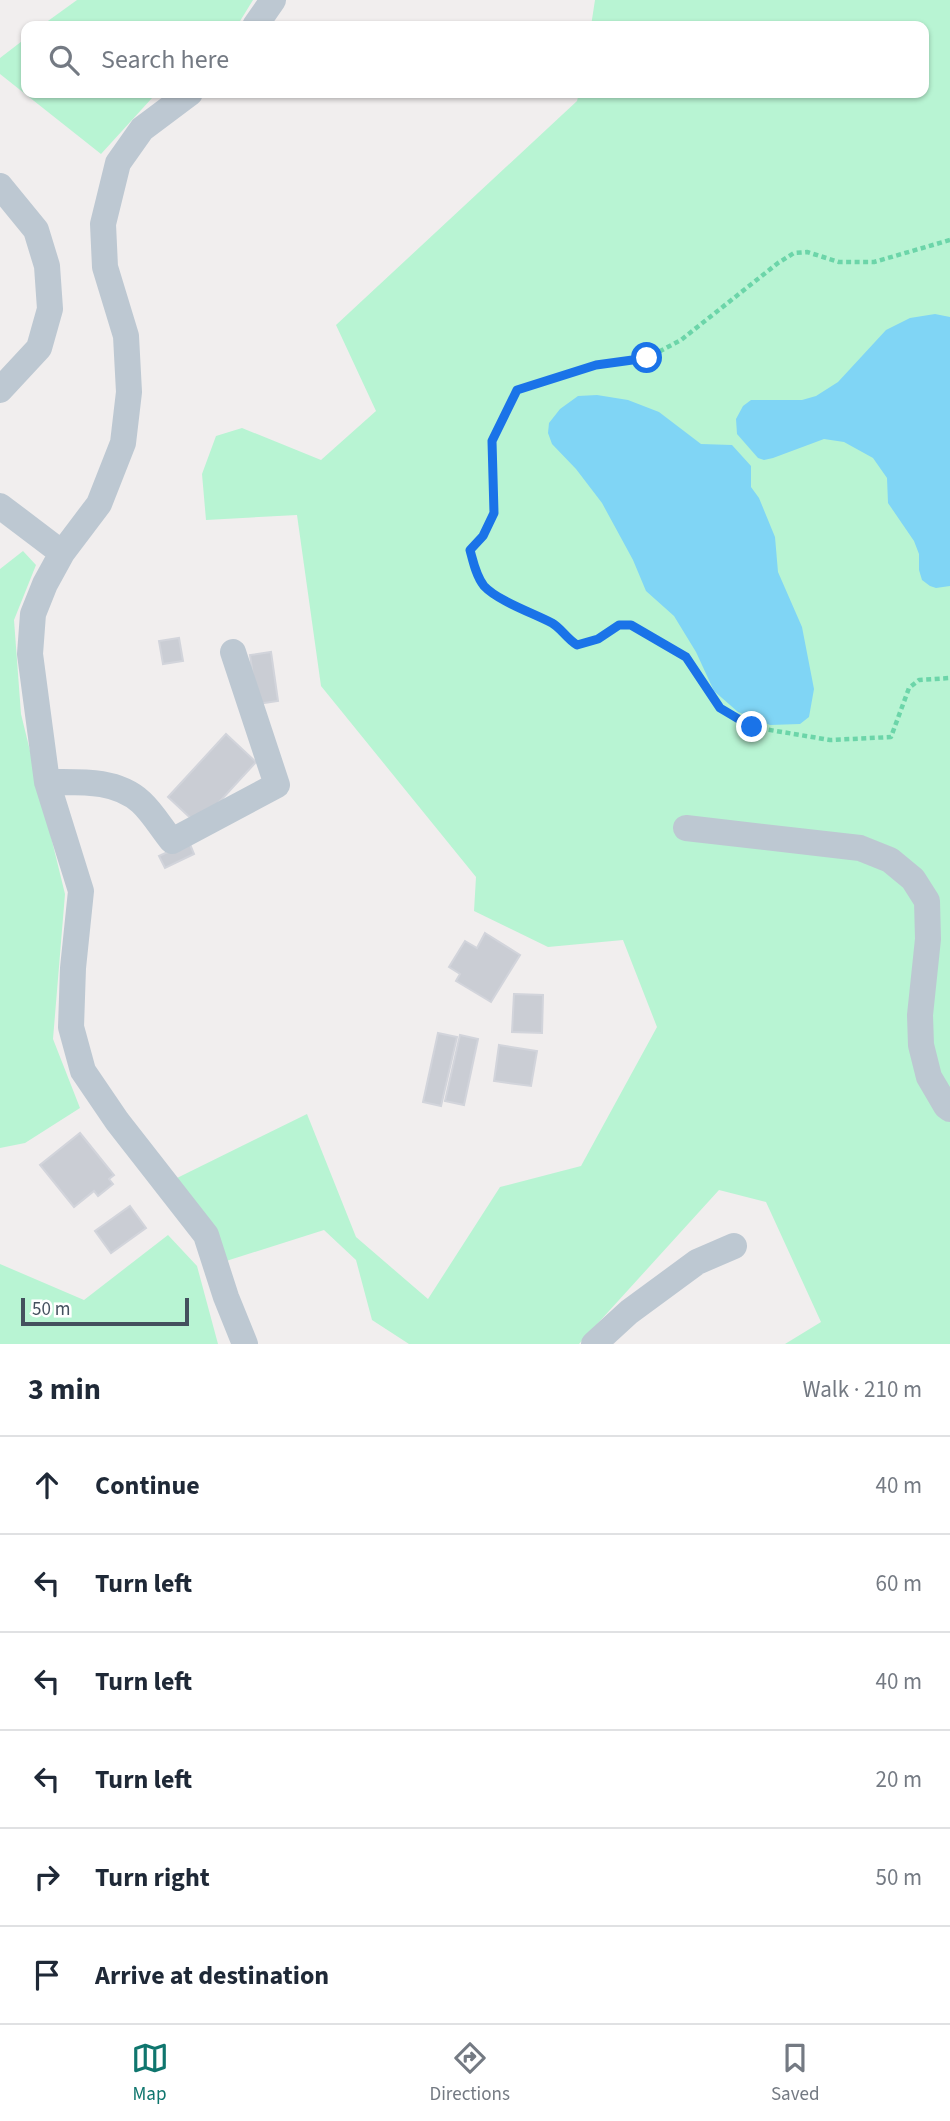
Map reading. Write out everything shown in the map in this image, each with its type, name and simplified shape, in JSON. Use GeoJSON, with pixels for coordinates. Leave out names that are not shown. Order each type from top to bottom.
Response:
{"type":"FeatureCollection","features":[{"type":"Feature","properties":{"kind":"street"},"geometry":{"type":"LineString","coordinates":[[258,21],[273,0]]}},
{"type":"Feature","properties":{"kind":"street"},"geometry":{"type":"LineString","coordinates":[[183,98],[142,129],[118,163],[103,224],[105,267],[126,336],[129,392],[123,443],[99,504],[62,553],[45,584],[33,614],[30,654],[47,782],[81,891],[73,968],[71,1027],[83,1071],[117,1121],[206,1235],[245,1344]]}},
{"type":"Feature","properties":{"kind":"street"},"geometry":{"type":"LineString","coordinates":[[0,186],[36,230],[47,266],[50,309],[39,348],[0,390]]}},
{"type":"Feature","properties":{"kind":"street"},"geometry":{"type":"LineString","coordinates":[[0,506],[62,553]]}},
{"type":"Feature","properties":{"kind":"street"},"geometry":{"type":"LineString","coordinates":[[47,782],[95,782],[126,791],[142,803],[172,841],[276,785],[233,652]]}},
{"type":"Feature","properties":{"kind":"street"},"geometry":{"type":"LineString","coordinates":[[686,828],[860,848],[890,860],[913,879],[927,901],[928,939],[920,1016],[920,1045],[929,1077],[950,1109]]}},
{"type":"Feature","properties":{"kind":"street"},"geometry":{"type":"LineString","coordinates":[[594,1344],[629,1312],[697,1262],[734,1246]]}},
{"type":"Feature","properties":{"kind":"path"},"geometry":{"type":"LineString","coordinates":[[950,240],[874,262],[839,262],[807,252],[794,253],[681,340],[647,358],[596,365],[517,390],[492,441],[494,513],[483,536],[470,550],[474,567],[484,586],[513,605],[555,625],[565,638],[577,645],[598,639],[619,625],[631,625],[686,657],[720,708],[752,727],[830,740],[891,737],[909,688],[919,680],[950,678]]}},
{"type":"Feature","properties":{"kind":"green space"},"geometry":{"type":"Polygon","coordinates":[[[77,0],[253,0],[240,21],[48,21],[77,0]]]}},
{"type":"Feature","properties":{"kind":"green space"},"geometry":{"type":"Polygon","coordinates":[[[595,0],[950,0],[950,1344],[785,1344],[821,1322],[766,1202],[719,1190],[579,1344],[409,1344],[372,1320],[356,1260],[324,1230],[223,1262],[177,1178],[307,1114],[356,1237],[428,1299],[500,1187],[581,1166],[657,1027],[623,940],[548,947],[474,911],[476,877],[321,686],[297,515],[206,520],[202,474],[216,436],[242,428],[321,460],[376,411],[336,325],[578,98],[929,98],[929,21],[592,21],[595,0]]]}},
{"type":"Feature","properties":{"kind":"green space"},"geometry":{"type":"Polygon","coordinates":[[[21,42],[21,91],[0,74],[0,58],[21,42]]]}},
{"type":"Feature","properties":{"kind":"green space"},"geometry":{"type":"Polygon","coordinates":[[[30,98],[152,98],[101,154],[30,98]]]}},
{"type":"Feature","properties":{"kind":"green space"},"geometry":{"type":"Polygon","coordinates":[[[23,551],[36,565],[14,620],[21,714],[65,894],[53,1039],[80,1108],[25,1143],[0,1148],[0,569],[23,551]]]}},
{"type":"Feature","properties":{"kind":"green space"},"geometry":{"type":"Polygon","coordinates":[[[168,1235],[197,1266],[218,1344],[0,1344],[0,1264],[84,1300],[168,1235]]]}},
{"type":"Feature","properties":{"kind":"water"},"geometry":{"type":"Polygon","coordinates":[[[935,314],[950,317],[950,586],[936,588],[922,580],[919,554],[914,541],[888,503],[887,478],[873,458],[844,442],[824,439],[764,460],[758,458],[737,434],[736,419],[743,406],[751,400],[802,400],[816,396],[838,382],[886,330],[910,318],[935,314]]]}},
{"type":"Feature","properties":{"kind":"water"},"geometry":{"type":"Polygon","coordinates":[[[597,395],[628,400],[659,412],[701,444],[732,445],[751,466],[751,487],[759,498],[775,537],[778,572],[802,627],[814,689],[809,717],[800,724],[770,725],[738,712],[714,691],[696,652],[674,616],[646,591],[633,560],[602,503],[576,469],[552,444],[548,433],[549,423],[560,409],[578,396],[597,395]]]}},
{"type":"Feature","properties":{"kind":"building"},"geometry":{"type":"Polygon","coordinates":[[[179,638],[183,661],[163,664],[159,641],[179,638]]]}},
{"type":"Feature","properties":{"kind":"building"},"geometry":{"type":"Polygon","coordinates":[[[271,652],[278,701],[257,704],[250,655],[271,652]]]}},
{"type":"Feature","properties":{"kind":"building"},"geometry":{"type":"Polygon","coordinates":[[[226,734],[256,762],[198,825],[168,797],[226,734]]]}},
{"type":"Feature","properties":{"kind":"building"},"geometry":{"type":"Polygon","coordinates":[[[189,842],[194,854],[165,868],[159,856],[189,842]]]}},
{"type":"Feature","properties":{"kind":"building"},"geometry":{"type":"Polygon","coordinates":[[[485,933],[520,955],[491,1002],[456,981],[460,974],[449,967],[465,941],[477,948],[485,933]]]}},
{"type":"Feature","properties":{"kind":"building"},"geometry":{"type":"Polygon","coordinates":[[[514,994],[543,995],[542,1033],[512,1032],[514,994]]]}},
{"type":"Feature","properties":{"kind":"building"},"geometry":{"type":"Polygon","coordinates":[[[438,1033],[457,1037],[441,1106],[423,1102],[438,1033]]]}},
{"type":"Feature","properties":{"kind":"building"},"geometry":{"type":"Polygon","coordinates":[[[460,1035],[478,1039],[464,1105],[445,1101],[460,1035]]]}},
{"type":"Feature","properties":{"kind":"building"},"geometry":{"type":"Polygon","coordinates":[[[499,1045],[537,1051],[531,1086],[494,1081],[499,1045]]]}},
{"type":"Feature","properties":{"kind":"building"},"geometry":{"type":"Polygon","coordinates":[[[80,1133],[114,1175],[109,1179],[113,1184],[98,1196],[94,1191],[74,1207],[40,1165],[80,1133]]]}},
{"type":"Feature","properties":{"kind":"building"},"geometry":{"type":"Polygon","coordinates":[[[130,1206],[146,1228],[111,1253],[95,1231],[130,1206]]]}},
{"type":"Feature","properties":{"kind":"route"},"geometry":{"type":"LineString","coordinates":[[647,358],[596,365],[517,390],[492,441],[494,513],[483,536],[470,550],[474,567],[484,586],[513,605],[555,625],[565,638],[577,645],[598,639],[619,625],[631,625],[686,657],[720,708],[752,727]]}}]}
